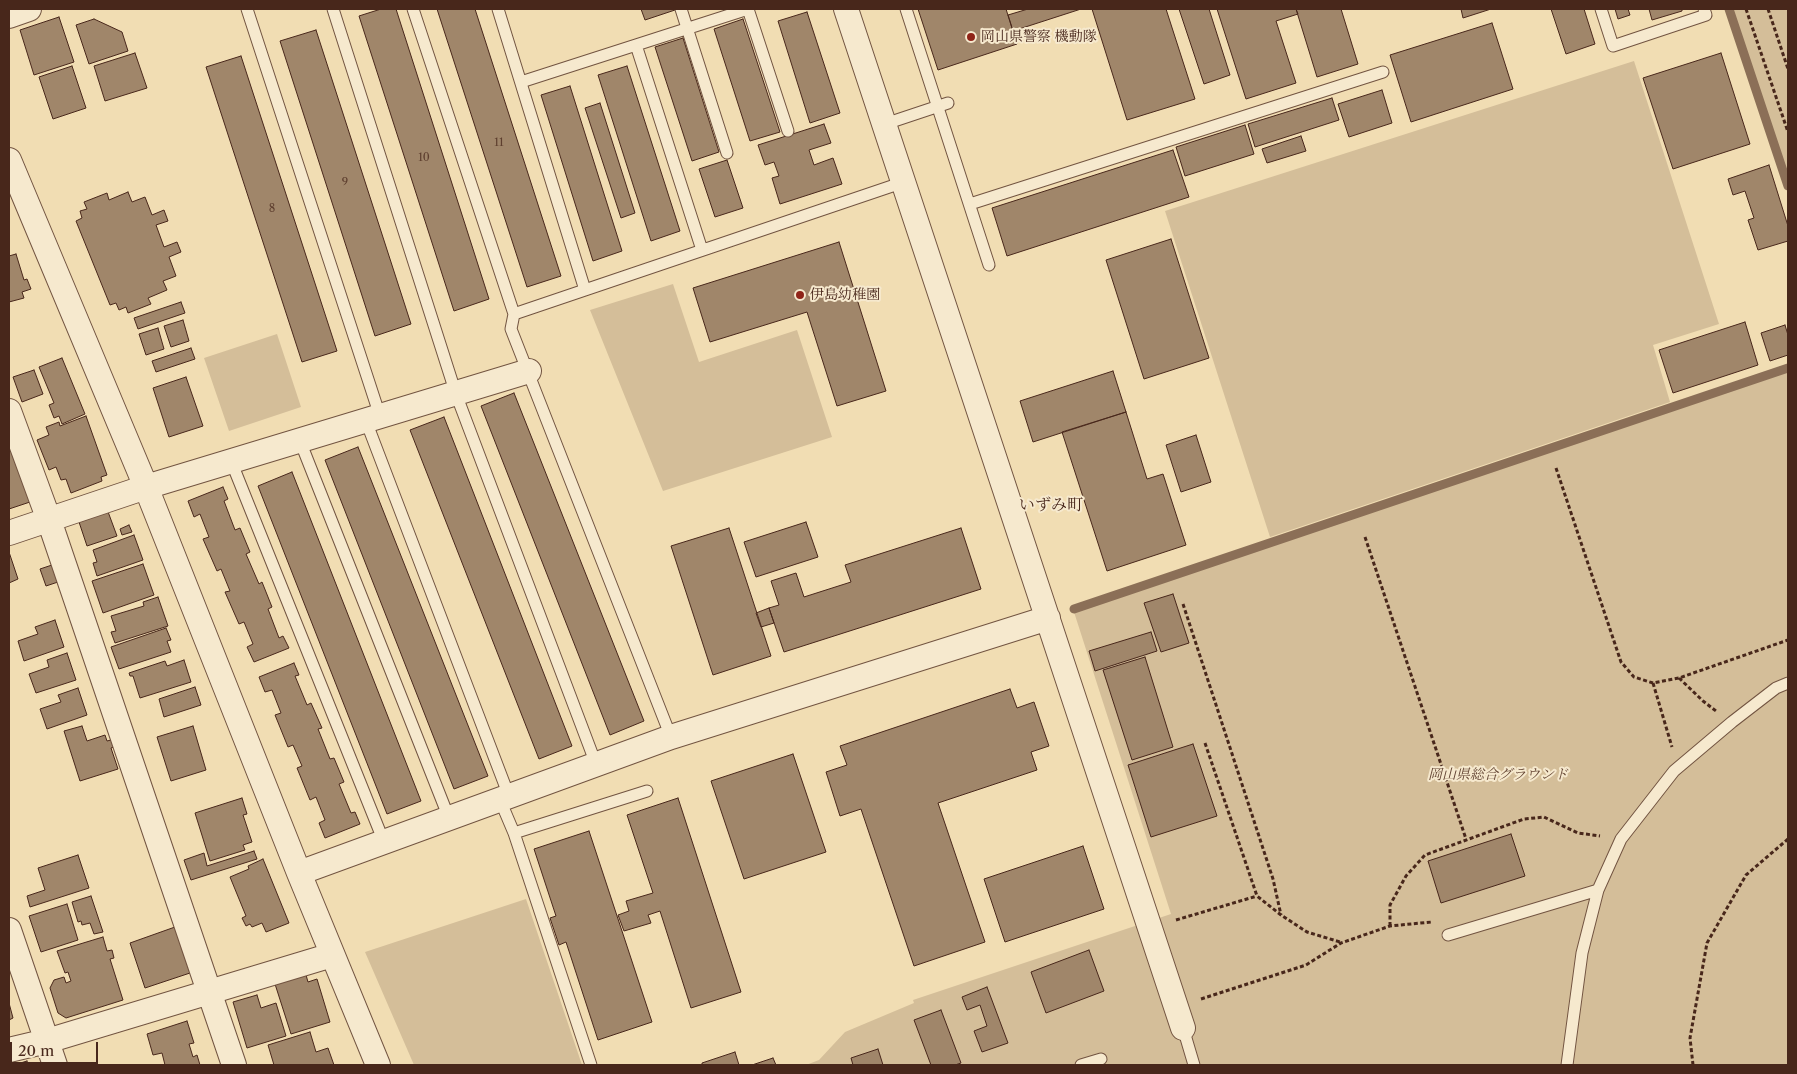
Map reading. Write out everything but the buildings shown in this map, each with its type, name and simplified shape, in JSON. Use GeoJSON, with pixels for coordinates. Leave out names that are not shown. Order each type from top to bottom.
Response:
{"type":"FeatureCollection","features":[{"type":"Feature","properties":{"kind":"street"},"geometry":{"type":"LineString","coordinates":[[9,16],[29,9]]}},
{"type":"Feature","properties":{"kind":"street"},"geometry":{"type":"LineString","coordinates":[[846,9],[1183,1028]]}},
{"type":"Feature","properties":{"kind":"street"},"geometry":{"type":"LineString","coordinates":[[9,160],[146,487],[299,873],[378,1065]]}},
{"type":"Feature","properties":{"kind":"street"},"geometry":{"type":"LineString","coordinates":[[9,533],[146,487],[529,371]]}},
{"type":"Feature","properties":{"kind":"street"},"geometry":{"type":"LineString","coordinates":[[9,411],[49,520],[234,1065]]}},
{"type":"Feature","properties":{"kind":"street"},"geometry":{"type":"LineString","coordinates":[[299,873],[671,737],[1048,618]]}},
{"type":"Feature","properties":{"kind":"street"},"geometry":{"type":"LineString","coordinates":[[9,930],[55,1065]]}},
{"type":"Feature","properties":{"kind":"street"},"geometry":{"type":"LineString","coordinates":[[9,1050],[47,1041],[332,955]]}},
{"type":"Feature","properties":{"kind":"lane"},"geometry":{"type":"LineString","coordinates":[[247,9],[373,418],[504,798],[591,1065]]}},
{"type":"Feature","properties":{"kind":"lane"},"geometry":{"type":"LineString","coordinates":[[333,9],[456,394],[596,764]]}},
{"type":"Feature","properties":{"kind":"lane"},"geometry":{"type":"LineString","coordinates":[[413,9],[514,314],[512,329],[671,737]]}},
{"type":"Feature","properties":{"kind":"lane"},"geometry":{"type":"LineString","coordinates":[[498,9],[585,290]]}},
{"type":"Feature","properties":{"kind":"lane"},"geometry":{"type":"LineString","coordinates":[[681,9],[727,154]]}},
{"type":"Feature","properties":{"kind":"lane"},"geometry":{"type":"LineString","coordinates":[[521,82],[748,9],[788,131]]}},
{"type":"Feature","properties":{"kind":"lane"},"geometry":{"type":"LineString","coordinates":[[906,9],[943,105],[989,265]]}},
{"type":"Feature","properties":{"kind":"lane"},"geometry":{"type":"LineString","coordinates":[[1601,9],[1613,46],[1706,16],[1704,9]]}},
{"type":"Feature","properties":{"kind":"lane"},"geometry":{"type":"LineString","coordinates":[[636,45],[702,250]]}},
{"type":"Feature","properties":{"kind":"lane"},"geometry":{"type":"LineString","coordinates":[[970,204],[1383,72]]}},
{"type":"Feature","properties":{"kind":"lane"},"geometry":{"type":"LineString","coordinates":[[884,124],[943,105]]}},
{"type":"Feature","properties":{"kind":"lane"},"geometry":{"type":"LineString","coordinates":[[514,314],[904,182]]}},
{"type":"Feature","properties":{"kind":"lane"},"geometry":{"type":"LineString","coordinates":[[300,441],[449,818]]}},
{"type":"Feature","properties":{"kind":"lane"},"geometry":{"type":"LineString","coordinates":[[231,461],[384,842]]}},
{"type":"Feature","properties":{"kind":"lane"},"geometry":{"type":"LineString","coordinates":[[1567,1065],[1582,953],[1598,890],[1621,839],[1674,771],[1776,688],[1788,683]]}},
{"type":"Feature","properties":{"kind":"lane"},"geometry":{"type":"LineString","coordinates":[[514,833],[647,791]]}},
{"type":"Feature","properties":{"kind":"lane"},"geometry":{"type":"LineString","coordinates":[[1448,935],[1598,890]]}},
{"type":"Feature","properties":{"kind":"lane"},"geometry":{"type":"LineString","coordinates":[[1183,1028],[1194,1065]]}},
{"type":"Feature","properties":{"kind":"lane"},"geometry":{"type":"LineString","coordinates":[[1081,1065],[1101,1059]]}},
{"type":"Feature","properties":{"kind":"path"},"geometry":{"type":"LineString","coordinates":[[1746,9],[1788,132]]}},
{"type":"Feature","properties":{"kind":"path"},"geometry":{"type":"LineString","coordinates":[[1768,9],[1788,68]]}},
{"type":"Feature","properties":{"kind":"path"},"geometry":{"type":"LineString","coordinates":[[1556,468],[1621,662],[1634,676],[1653,683],[1679,678],[1788,640]]}},
{"type":"Feature","properties":{"kind":"path"},"geometry":{"type":"LineString","coordinates":[[1365,536],[1466,839]]}},
{"type":"Feature","properties":{"kind":"path"},"geometry":{"type":"LineString","coordinates":[[1183,604],[1273,879],[1281,915]]}},
{"type":"Feature","properties":{"kind":"path"},"geometry":{"type":"LineString","coordinates":[[1679,678],[1703,701],[1732,722]]}},
{"type":"Feature","properties":{"kind":"path"},"geometry":{"type":"LineString","coordinates":[[1653,683],[1671,741],[1674,771]]}},
{"type":"Feature","properties":{"kind":"path"},"geometry":{"type":"LineString","coordinates":[[1205,743],[1257,896],[1307,932],[1341,943]]}},
{"type":"Feature","properties":{"kind":"path"},"geometry":{"type":"LineString","coordinates":[[1390,926],[1390,905],[1406,876],[1425,855],[1466,839],[1524,819],[1544,817],[1578,833],[1621,839]]}},
{"type":"Feature","properties":{"kind":"path"},"geometry":{"type":"LineString","coordinates":[[1693,1065],[1690,1038],[1707,943],[1746,875],[1788,839]]}},
{"type":"Feature","properties":{"kind":"path"},"geometry":{"type":"LineString","coordinates":[[1168,922],[1257,896]]}},
{"type":"Feature","properties":{"kind":"path"},"geometry":{"type":"LineString","coordinates":[[1194,1001],[1306,965],[1341,943],[1390,926],[1428,923],[1437,920]]}},
{"type":"Feature","properties":{"kind":"green space"},"geometry":{"type":"Polygon","coordinates":[[[1731,9],[1788,9],[1788,179],[1731,9]]]}},
{"type":"Feature","properties":{"kind":"green space"},"geometry":{"type":"Polygon","coordinates":[[[1634,61],[1719,324],[1653,345],[1670,402],[1270,537],[1165,211],[1634,61]]]}},
{"type":"Feature","properties":{"kind":"green space"},"geometry":{"type":"Polygon","coordinates":[[[673,284],[699,362],[797,330],[832,437],[663,491],[590,310],[673,284]]]}},
{"type":"Feature","properties":{"kind":"green space"},"geometry":{"type":"Polygon","coordinates":[[[277,334],[301,407],[229,431],[204,358],[277,334]]]}},
{"type":"Feature","properties":{"kind":"green space","name":"岡山県総合グラウンド"},"geometry":{"type":"Polygon","coordinates":[[[1788,371],[1788,1065],[806,1065],[819,1060],[845,1032],[914,1003],[913,1000],[1171,914],[1074,612],[1788,371]]]}},
{"type":"Feature","properties":{"kind":"green space"},"geometry":{"type":"Polygon","coordinates":[[[526,899],[582,1065],[414,1065],[365,952],[526,899]]]}},
{"type":"Feature","properties":{"kind":"waterway"},"geometry":{"type":"LineString","coordinates":[[1729,9],[1788,186]]}},
{"type":"Feature","properties":{"kind":"waterway"},"geometry":{"type":"LineString","coordinates":[[1074,609],[1788,368]]}},
{"type":"Feature","properties":{"kind":"place","name":"岡山県警察 機動隊"},"geometry":{"type":"Point","coordinates":[971,37]}},
{"type":"Feature","properties":{"kind":"place","name":"伊島幼稚園"},"geometry":{"type":"Point","coordinates":[800,295]}},
{"type":"Feature","properties":{"kind":"district","name":"いずみ町"},"geometry":{"type":"Point","coordinates":[1051,505]}}]}
